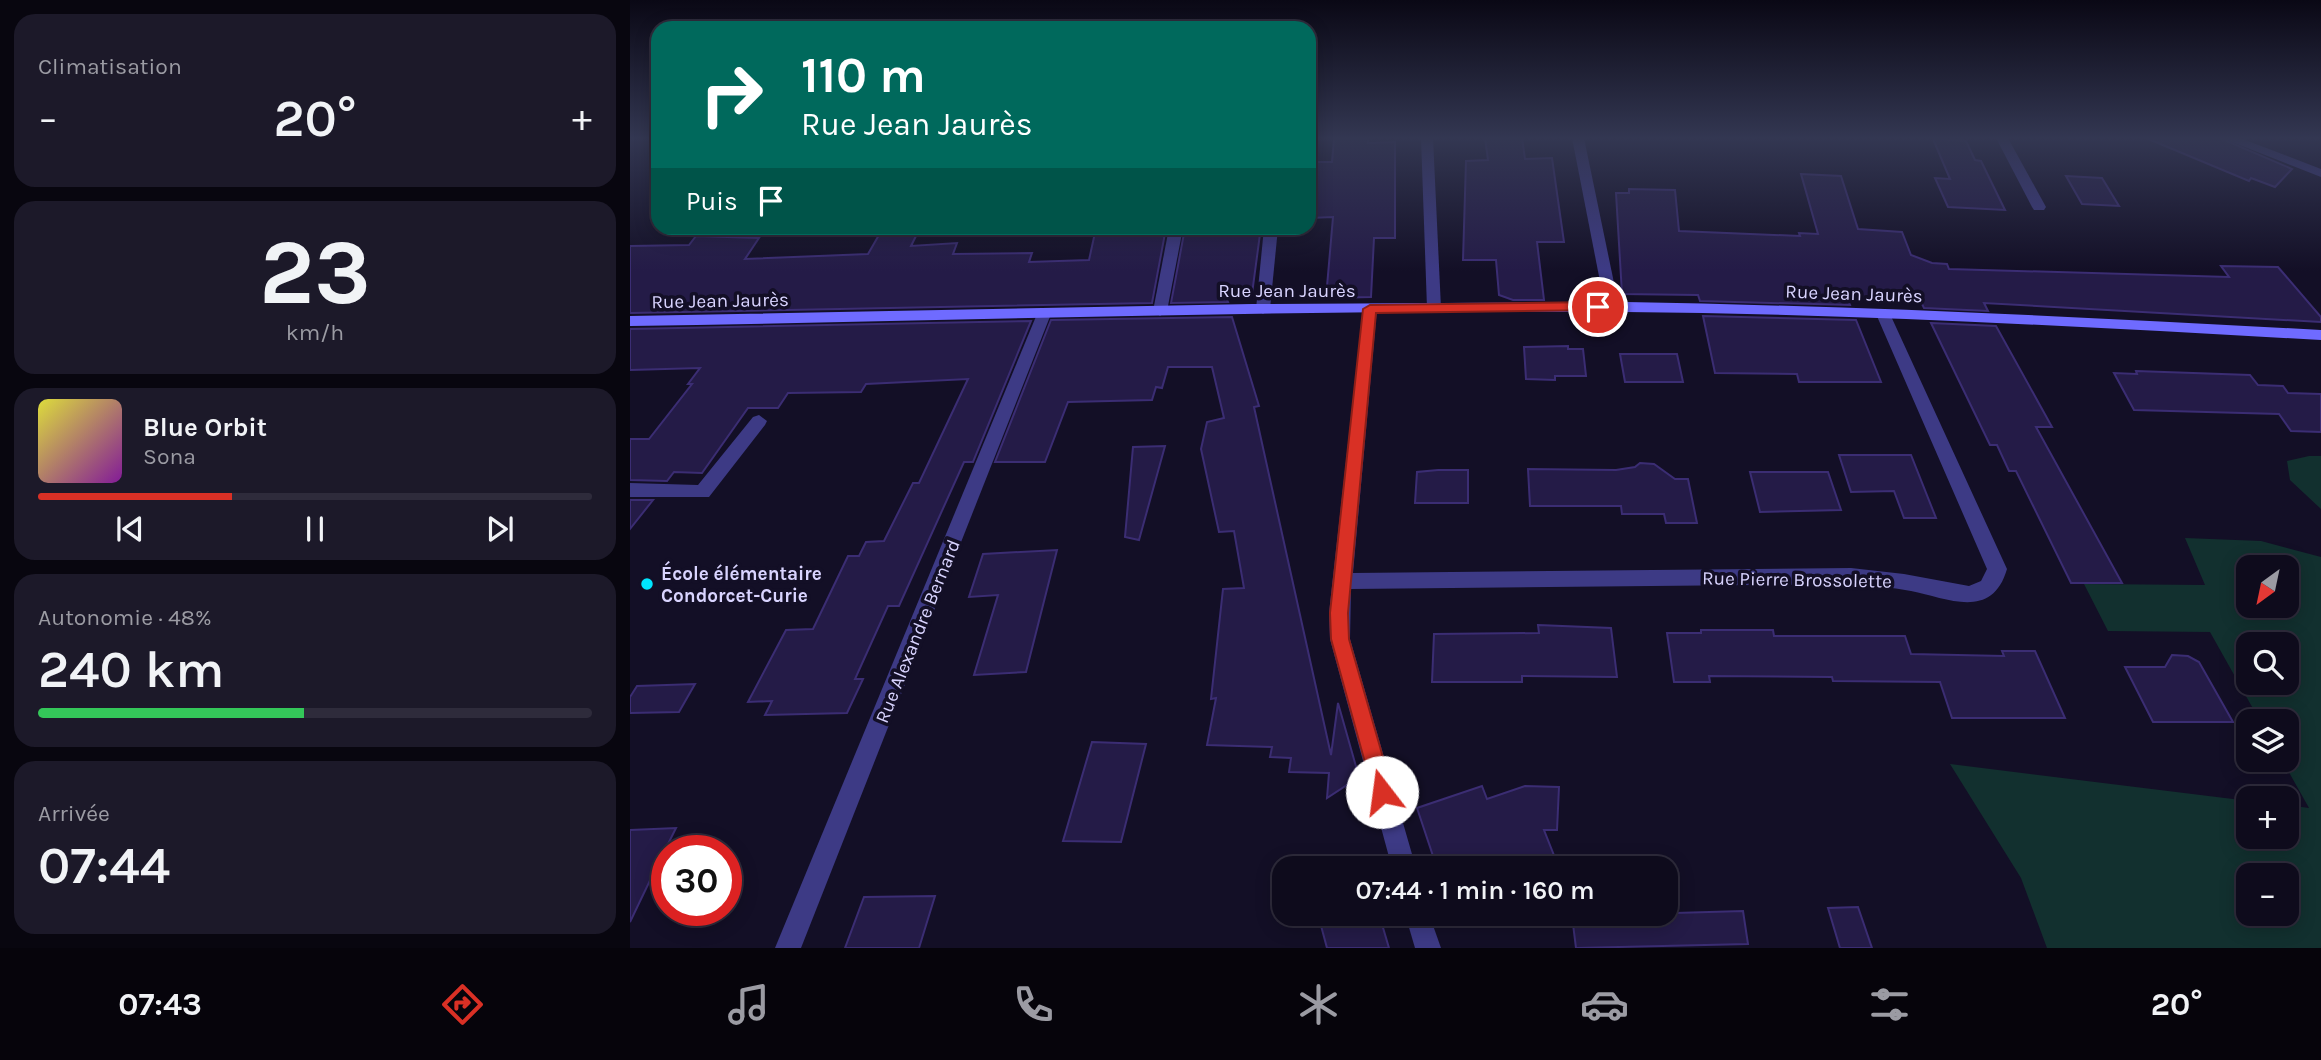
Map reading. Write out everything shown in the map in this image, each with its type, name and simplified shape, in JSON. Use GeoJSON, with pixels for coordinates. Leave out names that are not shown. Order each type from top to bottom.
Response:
{"type":"FeatureCollection","features":[{"type":"Feature","properties":{"kind":"street"},"geometry":{"type":"LineString","coordinates":[[1429,182],[1434,308]]}},
{"type":"Feature","properties":{"kind":"street"},"geometry":{"type":"LineString","coordinates":[[1586,182],[1612,307]]}},
{"type":"Feature","properties":{"kind":"street"},"geometry":{"type":"LineString","coordinates":[[2026,182],[2039,207]]}},
{"type":"Feature","properties":{"kind":"street"},"geometry":{"type":"LineString","coordinates":[[1160,311],[1175,235]]}},
{"type":"Feature","properties":{"kind":"street"},"geometry":{"type":"LineString","coordinates":[[1263,309],[1270,235]]}},
{"type":"Feature","properties":{"kind":"street","name":"Rue Jean Jaurès"},"geometry":{"type":"LineString","coordinates":[[630,321],[1263,309],[1612,307],[1977,316],[2321,335]]}},
{"type":"Feature","properties":{"kind":"street"},"geometry":{"type":"LineString","coordinates":[[1370,309],[1339,613],[1340,639],[1401,856]]}},
{"type":"Feature","properties":{"kind":"street","name":"Rue Alexandre Bernard"},"geometry":{"type":"LineString","coordinates":[[788,948],[1044,314]]}},
{"type":"Feature","properties":{"kind":"street","name":"Rue Pierre Brossolette"},"geometry":{"type":"LineString","coordinates":[[1344,581],[1851,576],[1898,581],[1961,594],[1976,593],[1988,588],[1995,579],[1997,569],[1883,314]]}},
{"type":"Feature","properties":{"kind":"street"},"geometry":{"type":"LineString","coordinates":[[630,491],[703,492],[759,421]]}},
{"type":"Feature","properties":{"kind":"street"},"geometry":{"type":"LineString","coordinates":[[1421,926],[1428,948]]}},
{"type":"Feature","properties":{"kind":"green space"},"geometry":{"type":"Polygon","coordinates":[[[2321,456],[2321,509],[2290,480],[2287,461],[2321,456]]]}},
{"type":"Feature","properties":{"kind":"green space"},"geometry":{"type":"Polygon","coordinates":[[[2185,538],[2261,541],[2321,557],[2321,948],[2047,948],[2021,878],[1950,764],[2236,799],[2236,849],[2299,849],[2299,807],[2309,808],[2289,772],[2299,772],[2299,709],[2253,709],[2245,695],[2299,695],[2299,632],[2236,632],[2236,678],[2210,632],[2108,631],[2084,584],[2205,585],[2185,538]]]}},
{"type":"Feature","properties":{"kind":"building"},"geometry":{"type":"Polygon","coordinates":[[[1316,182],[1395,182],[1395,238],[1374,238],[1371,297],[1326,298],[1333,217],[1316,218],[1316,182]]]}},
{"type":"Feature","properties":{"kind":"building"},"geometry":{"type":"Polygon","coordinates":[[[1465,182],[1555,182],[1564,242],[1537,242],[1544,300],[1513,300],[1499,295],[1496,260],[1463,260],[1465,182]]]}},
{"type":"Feature","properties":{"kind":"building"},"geometry":{"type":"Polygon","coordinates":[[[1803,182],[1843,182],[1858,229],[1902,232],[1911,255],[1932,263],[1947,264],[1949,269],[2229,277],[2221,266],[2278,267],[2321,317],[2321,322],[1984,303],[1988,311],[1924,308],[1920,300],[1847,297],[1850,305],[1700,301],[1698,295],[1622,294],[1616,193],[1629,193],[1629,189],[1675,190],[1679,231],[1800,236],[1799,233],[1818,234],[1803,182]]]}},
{"type":"Feature","properties":{"kind":"building"},"geometry":{"type":"Polygon","coordinates":[[[1937,182],[1991,182],[2005,210],[1948,207],[1937,182]]]}},
{"type":"Feature","properties":{"kind":"building"},"geometry":{"type":"Polygon","coordinates":[[[2070,182],[2105,182],[2119,206],[2082,204],[2070,182]]]}},
{"type":"Feature","properties":{"kind":"building"},"geometry":{"type":"Polygon","coordinates":[[[2262,182],[2279,182],[2275,187],[2262,182]]]}},
{"type":"Feature","properties":{"kind":"building"},"geometry":{"type":"Polygon","coordinates":[[[879,235],[916,235],[911,246],[957,243],[953,254],[1032,253],[1029,262],[1089,260],[1094,235],[1165,235],[1152,303],[630,313],[630,246],[689,245],[696,236],[759,238],[745,259],[868,254],[879,235]]]}},
{"type":"Feature","properties":{"kind":"building"},"geometry":{"type":"Polygon","coordinates":[[[1184,235],[1260,235],[1252,294],[1225,295],[1228,302],[1171,303],[1184,235]]]}},
{"type":"Feature","properties":{"kind":"building"},"geometry":{"type":"Polygon","coordinates":[[[1703,316],[1856,320],[1881,382],[1799,382],[1797,374],[1715,373],[1703,316]]]}},
{"type":"Feature","properties":{"kind":"building"},"geometry":{"type":"Polygon","coordinates":[[[1232,317],[1259,406],[1254,407],[1331,755],[1338,703],[1359,777],[1327,798],[1329,773],[1289,772],[1291,758],[1270,757],[1272,747],[1207,745],[1216,698],[1211,699],[1223,589],[1244,588],[1234,531],[1219,532],[1201,449],[1207,422],[1224,418],[1212,367],[1168,367],[1162,388],[1156,387],[1152,400],[1068,402],[1045,462],[995,462],[1051,320],[1232,317]]]}},
{"type":"Feature","properties":{"kind":"building"},"geometry":{"type":"Polygon","coordinates":[[[1031,321],[973,462],[964,462],[899,606],[888,606],[855,679],[863,679],[847,713],[765,715],[772,701],[748,702],[786,630],[813,629],[848,556],[859,556],[866,542],[884,541],[913,483],[919,483],[968,379],[866,384],[861,392],[788,393],[778,408],[748,408],[702,473],[674,472],[667,481],[630,480],[630,439],[649,439],[692,384],[688,384],[700,368],[630,370],[630,329],[1031,321]]]}},
{"type":"Feature","properties":{"kind":"building"},"geometry":{"type":"Polygon","coordinates":[[[1931,323],[1996,326],[2052,427],[2036,427],[2122,583],[2071,583],[2016,471],[2009,471],[1997,445],[1990,445],[1931,323]]]}},
{"type":"Feature","properties":{"kind":"building"},"geometry":{"type":"Polygon","coordinates":[[[1568,346],[1568,349],[1583,349],[1586,376],[1555,376],[1555,380],[1526,379],[1524,347],[1568,346]]]}},
{"type":"Feature","properties":{"kind":"building"},"geometry":{"type":"Polygon","coordinates":[[[1620,354],[1677,354],[1683,382],[1625,382],[1620,354]]]}},
{"type":"Feature","properties":{"kind":"building"},"geometry":{"type":"Polygon","coordinates":[[[2136,371],[2250,375],[2258,385],[2283,386],[2288,393],[2321,394],[2321,432],[2291,431],[2279,414],[2134,410],[2114,373],[2137,374],[2136,371]]]}},
{"type":"Feature","properties":{"kind":"building"},"geometry":{"type":"Polygon","coordinates":[[[1165,446],[1139,540],[1125,537],[1133,447],[1165,446]]]}},
{"type":"Feature","properties":{"kind":"building"},"geometry":{"type":"Polygon","coordinates":[[[1839,455],[1911,455],[1936,518],[1904,518],[1894,491],[1851,492],[1839,455]]]}},
{"type":"Feature","properties":{"kind":"building"},"geometry":{"type":"Polygon","coordinates":[[[1640,463],[1654,464],[1675,479],[1688,479],[1697,523],[1666,523],[1664,514],[1622,514],[1621,506],[1530,506],[1528,469],[1616,470],[1635,467],[1640,463]]]}},
{"type":"Feature","properties":{"kind":"building"},"geometry":{"type":"Polygon","coordinates":[[[1468,470],[1468,503],[1415,503],[1417,472],[1468,470]]]}},
{"type":"Feature","properties":{"kind":"building"},"geometry":{"type":"Polygon","coordinates":[[[1750,472],[1828,472],[1841,510],[1760,512],[1750,472]]]}},
{"type":"Feature","properties":{"kind":"building"},"geometry":{"type":"Polygon","coordinates":[[[630,500],[653,500],[630,529],[630,500]]]}},
{"type":"Feature","properties":{"kind":"building"},"geometry":{"type":"Polygon","coordinates":[[[1057,550],[1026,672],[974,675],[998,595],[969,597],[983,554],[1057,550]]]}},
{"type":"Feature","properties":{"kind":"building"},"geometry":{"type":"Polygon","coordinates":[[[1538,625],[1611,628],[1617,677],[1522,676],[1522,682],[1432,682],[1434,634],[1539,633],[1538,625]]]}},
{"type":"Feature","properties":{"kind":"building"},"geometry":{"type":"Polygon","coordinates":[[[1701,630],[1773,630],[1774,636],[1905,636],[1911,654],[2004,656],[2002,651],[2035,651],[2065,718],[1952,718],[1940,682],[1833,681],[1832,677],[1709,676],[1710,682],[1674,682],[1667,633],[1701,633],[1701,630]]]}},
{"type":"Feature","properties":{"kind":"building"},"geometry":{"type":"Polygon","coordinates":[[[2172,655],[2188,656],[2199,662],[2233,722],[2153,722],[2125,667],[2165,667],[2172,655]]]}},
{"type":"Feature","properties":{"kind":"building"},"geometry":{"type":"Polygon","coordinates":[[[695,684],[679,712],[630,713],[630,697],[637,686],[695,684]]]}},
{"type":"Feature","properties":{"kind":"building"},"geometry":{"type":"Polygon","coordinates":[[[1092,742],[1146,744],[1121,842],[1063,841],[1092,742]]]}},
{"type":"Feature","properties":{"kind":"building"},"geometry":{"type":"Polygon","coordinates":[[[1482,786],[1487,799],[1525,786],[1559,787],[1557,830],[1544,830],[1554,856],[1433,856],[1417,808],[1482,786]]]}},
{"type":"Feature","properties":{"kind":"building"},"geometry":{"type":"Polygon","coordinates":[[[676,828],[672,835],[651,835],[651,878],[630,922],[630,830],[676,828]]]}},
{"type":"Feature","properties":{"kind":"building"},"geometry":{"type":"Polygon","coordinates":[[[935,896],[919,948],[845,948],[864,897],[935,896]]]}},
{"type":"Feature","properties":{"kind":"building"},"geometry":{"type":"Polygon","coordinates":[[[1858,907],[1872,948],[1840,948],[1828,908],[1858,907]]]}},
{"type":"Feature","properties":{"kind":"building"},"geometry":{"type":"Polygon","coordinates":[[[1743,911],[1748,944],[1576,948],[1573,926],[1678,926],[1678,913],[1743,911]]]}},
{"type":"Feature","properties":{"kind":"building"},"geometry":{"type":"Polygon","coordinates":[[[1321,926],[1383,926],[1389,948],[1327,948],[1321,926]]]}},
{"type":"Feature","properties":{"kind":"place","name":"École élémentaire Condorcet-Curie"},"geometry":{"type":"Point","coordinates":[647,584]}},
{"type":"Feature","properties":{"kind":"route"},"geometry":{"type":"LineString","coordinates":[[1382,792],[1340,639],[1339,613],[1370,309],[1598,307]]}}]}
